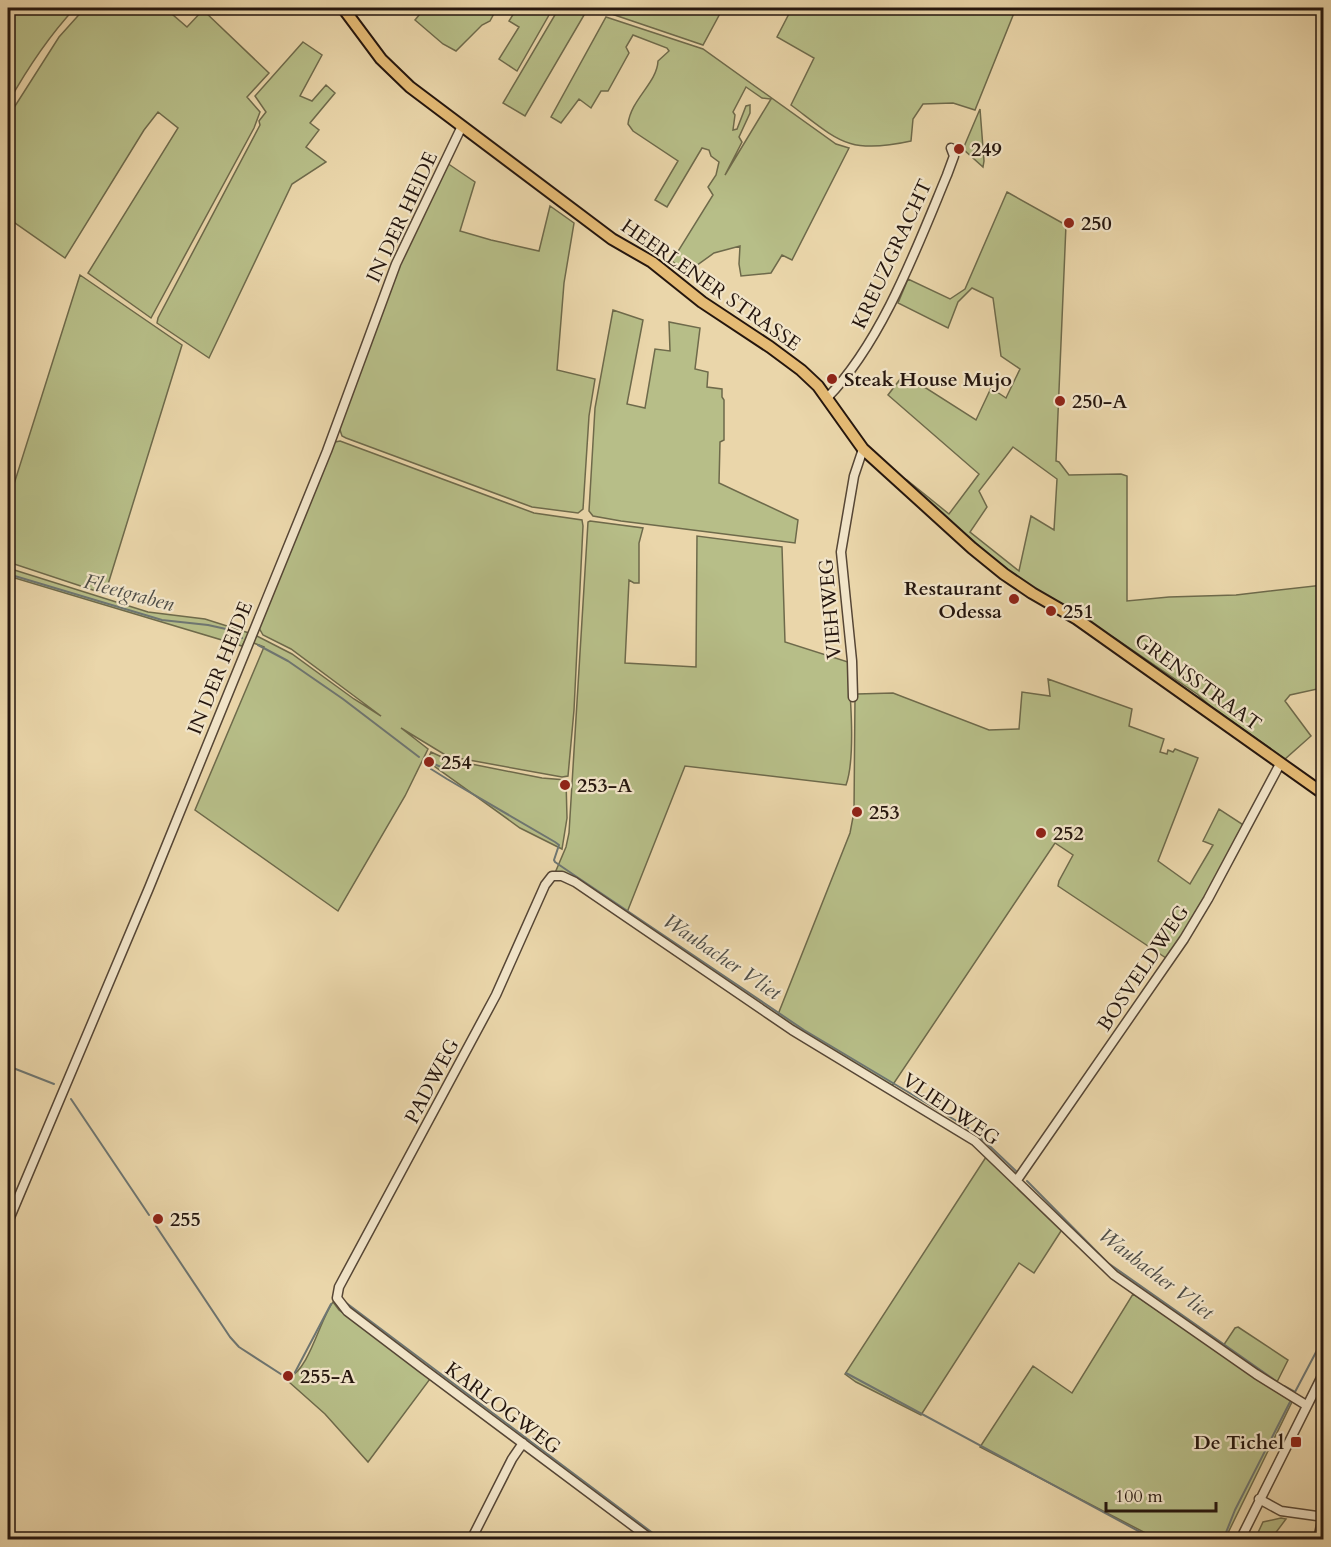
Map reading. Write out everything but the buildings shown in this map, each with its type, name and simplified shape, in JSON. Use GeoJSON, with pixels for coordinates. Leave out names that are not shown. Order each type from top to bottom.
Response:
{"type":"FeatureCollection","features":[{"type":"Feature","properties":{"kind":"main road","name":"HEERLENER STRASSE"},"geometry":{"type":"LineString","coordinates":[[343,8],[385,64],[410,87],[612,239],[652,262],[720,315],[807,375],[863,449],[972,548],[1025,589],[1049,603]]}},
{"type":"Feature","properties":{"kind":"main road","name":"GRENSSTRAAT"},"geometry":{"type":"LineString","coordinates":[[1049,603],[1077,619],[1323,794]]}},
{"type":"Feature","properties":{"kind":"street","name":"IN DER HEIDE"},"geometry":{"type":"LineString","coordinates":[[8,1222],[140,909],[327,450],[396,264],[462,126]]}},
{"type":"Feature","properties":{"kind":"street","name":"KREUZGRACHT"},"geometry":{"type":"LineString","coordinates":[[826,398],[838,387],[882,321],[951,165],[954,156],[951,148]]}},
{"type":"Feature","properties":{"kind":"street","name":"VIEHWEG"},"geometry":{"type":"LineString","coordinates":[[853,697],[841,552],[854,476],[863,449]]}},
{"type":"Feature","properties":{"kind":"street","name":"BOSVELDWEG"},"geometry":{"type":"LineString","coordinates":[[1017,1180],[1184,939],[1208,899],[1280,764]]}},
{"type":"Feature","properties":{"kind":"street","name":"VLIEDWEG"},"geometry":{"type":"LineString","coordinates":[[552,876],[562,876],[575,882],[792,1030],[981,1145],[1114,1275],[1248,1368],[1306,1405]]}},
{"type":"Feature","properties":{"kind":"street","name":"PADWEG"},"geometry":{"type":"LineString","coordinates":[[337,1299],[339,1287],[496,995],[545,885],[552,876]]}},
{"type":"Feature","properties":{"kind":"street","name":"KARLOGWEG"},"geometry":{"type":"LineString","coordinates":[[337,1299],[347,1311],[652,1539]]}},
{"type":"Feature","properties":{"kind":"street"},"geometry":{"type":"LineString","coordinates":[[1240,1539],[1323,1372]]}},
{"type":"Feature","properties":{"kind":"street"},"geometry":{"type":"LineString","coordinates":[[471,1539],[512,1459],[523,1443]]}},
{"type":"Feature","properties":{"kind":"street"},"geometry":{"type":"LineString","coordinates":[[1259,1499],[1281,1511],[1323,1514],[1318,1539]]}},
{"type":"Feature","properties":{"kind":"green space"},"geometry":{"type":"Polygon","coordinates":[[[8,8],[75,8],[39,53],[8,103],[8,8]]]}},
{"type":"Feature","properties":{"kind":"green space"},"geometry":{"type":"Polygon","coordinates":[[[85,8],[176,8],[172,14],[187,27],[203,10],[269,73],[247,97],[260,112],[254,128],[151,318],[88,273],[178,128],[158,112],[144,130],[65,258],[8,218],[8,117],[59,37],[85,8]]]}},
{"type":"Feature","properties":{"kind":"green space"},"geometry":{"type":"Polygon","coordinates":[[[425,8],[497,8],[490,21],[482,25],[456,51],[443,44],[415,20],[425,8]]]}},
{"type":"Feature","properties":{"kind":"green space"},"geometry":{"type":"Polygon","coordinates":[[[517,8],[553,8],[517,71],[499,59],[519,27],[509,21],[517,8]]]}},
{"type":"Feature","properties":{"kind":"green space"},"geometry":{"type":"Polygon","coordinates":[[[559,8],[587,10],[525,116],[503,103],[559,8]]]}},
{"type":"Feature","properties":{"kind":"green space"},"geometry":{"type":"Polygon","coordinates":[[[594,8],[723,8],[703,45],[594,8]]]}},
{"type":"Feature","properties":{"kind":"green space"},"geometry":{"type":"Polygon","coordinates":[[[792,8],[1016,8],[975,110],[953,103],[923,104],[913,119],[911,141],[872,146],[845,142],[833,136],[791,105],[814,58],[777,37],[792,8]]]}},
{"type":"Feature","properties":{"kind":"green space"},"geometry":{"type":"Polygon","coordinates":[[[606,17],[703,49],[836,144],[849,148],[792,260],[782,255],[771,273],[741,276],[740,246],[714,253],[686,273],[672,261],[713,195],[708,187],[716,175],[719,162],[711,156],[709,150],[702,148],[667,207],[655,200],[678,161],[633,131],[628,124],[634,107],[657,69],[658,61],[669,51],[667,48],[633,35],[626,47],[629,53],[608,91],[601,91],[591,108],[579,99],[561,123],[551,117],[606,17]],[[746,87],[733,112],[735,115],[733,130],[737,129],[746,106],[750,105],[750,113],[739,137],[742,142],[725,175],[771,99],[762,98],[746,87]]]}},
{"type":"Feature","properties":{"kind":"green space"},"geometry":{"type":"Polygon","coordinates":[[[303,42],[322,55],[300,96],[312,101],[326,85],[335,93],[310,123],[319,130],[306,147],[326,162],[292,184],[209,358],[157,323],[158,318],[260,125],[259,121],[266,112],[255,96],[303,42]]]}},
{"type":"Feature","properties":{"kind":"green space"},"geometry":{"type":"Polygon","coordinates":[[[980,109],[984,161],[983,167],[963,149],[980,109]]]}},
{"type":"Feature","properties":{"kind":"green space"},"geometry":{"type":"Polygon","coordinates":[[[447,163],[475,182],[460,231],[539,251],[550,206],[574,223],[564,283],[557,370],[595,379],[589,416],[583,509],[578,513],[532,507],[342,436],[339,427],[401,260],[447,163]]]}},
{"type":"Feature","properties":{"kind":"green space"},"geometry":{"type":"Polygon","coordinates":[[[1007,192],[1066,225],[1056,461],[1069,475],[1121,474],[1127,476],[1127,601],[1236,595],[1323,585],[1322,688],[1290,695],[1285,701],[1311,736],[1285,759],[1197,694],[1116,639],[1022,583],[900,478],[907,480],[949,514],[979,474],[888,395],[904,374],[976,420],[991,388],[1006,398],[1020,369],[1001,356],[993,298],[972,288],[958,302],[948,328],[898,303],[908,279],[950,299],[965,289],[1007,192]],[[1013,447],[979,491],[987,507],[970,532],[1019,571],[1031,516],[1054,530],[1057,479],[1013,447]]]}},
{"type":"Feature","properties":{"kind":"green space"},"geometry":{"type":"Polygon","coordinates":[[[80,275],[182,345],[105,594],[8,562],[8,503],[80,275]]]}},
{"type":"Feature","properties":{"kind":"green space"},"geometry":{"type":"Polygon","coordinates":[[[613,310],[643,320],[627,404],[645,408],[655,349],[670,351],[669,322],[700,328],[695,369],[708,372],[707,387],[722,389],[724,400],[724,440],[720,442],[719,483],[798,520],[795,543],[621,521],[593,516],[589,511],[595,408],[613,310]]]}},
{"type":"Feature","properties":{"kind":"green space"},"geometry":{"type":"Polygon","coordinates":[[[340,441],[534,513],[582,520],[583,526],[574,710],[568,776],[562,777],[447,756],[401,728],[428,749],[405,796],[338,911],[195,810],[264,647],[251,642],[255,635],[292,654],[381,716],[291,649],[263,635],[259,628],[335,442],[340,441]]]}},
{"type":"Feature","properties":{"kind":"green space"},"geometry":{"type":"Polygon","coordinates":[[[588,522],[643,528],[639,543],[639,583],[629,580],[625,663],[696,667],[697,536],[782,547],[785,642],[848,662],[852,742],[846,785],[685,766],[626,915],[555,873],[569,833],[588,522]]]}},
{"type":"Feature","properties":{"kind":"green space"},"geometry":{"type":"Polygon","coordinates":[[[8,568],[148,612],[205,619],[249,633],[242,646],[8,576],[8,568]]]}},
{"type":"Feature","properties":{"kind":"green space"},"geometry":{"type":"Polygon","coordinates":[[[1048,679],[1132,709],[1129,726],[1164,739],[1160,752],[1167,754],[1168,750],[1173,752],[1175,749],[1198,758],[1158,861],[1190,884],[1213,845],[1203,841],[1219,809],[1245,826],[1169,960],[1058,886],[1073,855],[1055,843],[892,1086],[777,1017],[850,833],[854,812],[855,697],[857,694],[893,693],[989,730],[1019,729],[1022,692],[1050,696],[1048,679]]]}},
{"type":"Feature","properties":{"kind":"green space"},"geometry":{"type":"Polygon","coordinates":[[[431,752],[446,759],[542,778],[566,780],[567,818],[562,849],[520,828],[427,761],[431,752]]]}},
{"type":"Feature","properties":{"kind":"green space"},"geometry":{"type":"Polygon","coordinates":[[[988,1154],[1060,1227],[1061,1231],[1034,1273],[1019,1263],[921,1415],[856,1382],[845,1374],[988,1154]]]}},
{"type":"Feature","properties":{"kind":"green space"},"geometry":{"type":"Polygon","coordinates":[[[1133,1294],[1292,1402],[1225,1539],[1157,1539],[980,1447],[1033,1366],[1072,1393],[1133,1294]]]}},
{"type":"Feature","properties":{"kind":"green space"},"geometry":{"type":"Polygon","coordinates":[[[333,1302],[339,1310],[430,1379],[368,1462],[325,1414],[289,1382],[289,1377],[296,1372],[308,1355],[333,1302]]]}},
{"type":"Feature","properties":{"kind":"green space"},"geometry":{"type":"Polygon","coordinates":[[[1238,1327],[1288,1360],[1276,1384],[1223,1346],[1238,1327]]]}},
{"type":"Feature","properties":{"kind":"green space"},"geometry":{"type":"Polygon","coordinates":[[[1286,1519],[1271,1539],[1255,1539],[1263,1522],[1286,1519]]]}},
{"type":"Feature","properties":{"kind":"waterway","name":"Fleetgraben"},"geometry":{"type":"LineString","coordinates":[[8,574],[162,620],[226,629],[242,638]]}},
{"type":"Feature","properties":{"kind":"waterway","name":"Fleetgraben"},"geometry":{"type":"LineString","coordinates":[[258,645],[288,661],[343,699],[419,757]]}},
{"type":"Feature","properties":{"kind":"waterway","name":"Waubacher Vliet"},"geometry":{"type":"LineString","coordinates":[[430,762],[431,769],[559,845],[555,862],[804,1030],[975,1132],[1017,1172]]}},
{"type":"Feature","properties":{"kind":"waterway","name":"Fleetgraben"},"geometry":{"type":"LineString","coordinates":[[430,762],[443,768],[450,768]]}},
{"type":"Feature","properties":{"kind":"waterway"},"geometry":{"type":"LineString","coordinates":[[8,1066],[54,1084]]}},
{"type":"Feature","properties":{"kind":"waterway"},"geometry":{"type":"LineString","coordinates":[[71,1099],[149,1215]]}},
{"type":"Feature","properties":{"kind":"waterway","name":"Waubacher Vliet"},"geometry":{"type":"LineString","coordinates":[[1027,1181],[1108,1263],[1276,1381]]}},
{"type":"Feature","properties":{"kind":"waterway"},"geometry":{"type":"LineString","coordinates":[[156,1226],[230,1337],[239,1347],[287,1378],[292,1378],[331,1304]]}},
{"type":"Feature","properties":{"kind":"waterway"},"geometry":{"type":"LineString","coordinates":[[345,1302],[662,1540]]}},
{"type":"Feature","properties":{"kind":"waterway"},"geometry":{"type":"LineString","coordinates":[[1284,1386],[1295,1392],[1324,1337]]}},
{"type":"Feature","properties":{"kind":"waterway"},"geometry":{"type":"LineString","coordinates":[[846,1373],[1155,1540]]}},
{"type":"Feature","properties":{"kind":"waterway","name":"Waubacher Vliet"},"geometry":{"type":"LineString","coordinates":[[1223,1540],[1235,1510],[1290,1402]]}},
{"type":"Feature","properties":{"kind":"place","name":"249"},"geometry":{"type":"Point","coordinates":[959,149]}},
{"type":"Feature","properties":{"kind":"place","name":"250"},"geometry":{"type":"Point","coordinates":[1069,223]}},
{"type":"Feature","properties":{"kind":"place","name":"Steak House Mujo"},"geometry":{"type":"Point","coordinates":[832,379]}},
{"type":"Feature","properties":{"kind":"place","name":"250-A"},"geometry":{"type":"Point","coordinates":[1060,401]}},
{"type":"Feature","properties":{"kind":"place","name":"Restaurant Odessa"},"geometry":{"type":"Point","coordinates":[1014,599]}},
{"type":"Feature","properties":{"kind":"place","name":"251"},"geometry":{"type":"Point","coordinates":[1051,611]}},
{"type":"Feature","properties":{"kind":"place","name":"254"},"geometry":{"type":"Point","coordinates":[429,762]}},
{"type":"Feature","properties":{"kind":"place","name":"253-A"},"geometry":{"type":"Point","coordinates":[565,785]}},
{"type":"Feature","properties":{"kind":"place","name":"253"},"geometry":{"type":"Point","coordinates":[857,812]}},
{"type":"Feature","properties":{"kind":"place","name":"252"},"geometry":{"type":"Point","coordinates":[1041,833]}},
{"type":"Feature","properties":{"kind":"place","name":"255"},"geometry":{"type":"Point","coordinates":[158,1219]}},
{"type":"Feature","properties":{"kind":"place","name":"255-A"},"geometry":{"type":"Point","coordinates":[288,1376]}},
{"type":"Feature","properties":{"kind":"place","name":"De Tichel"},"geometry":{"type":"Point","coordinates":[1296,1442]}}]}
